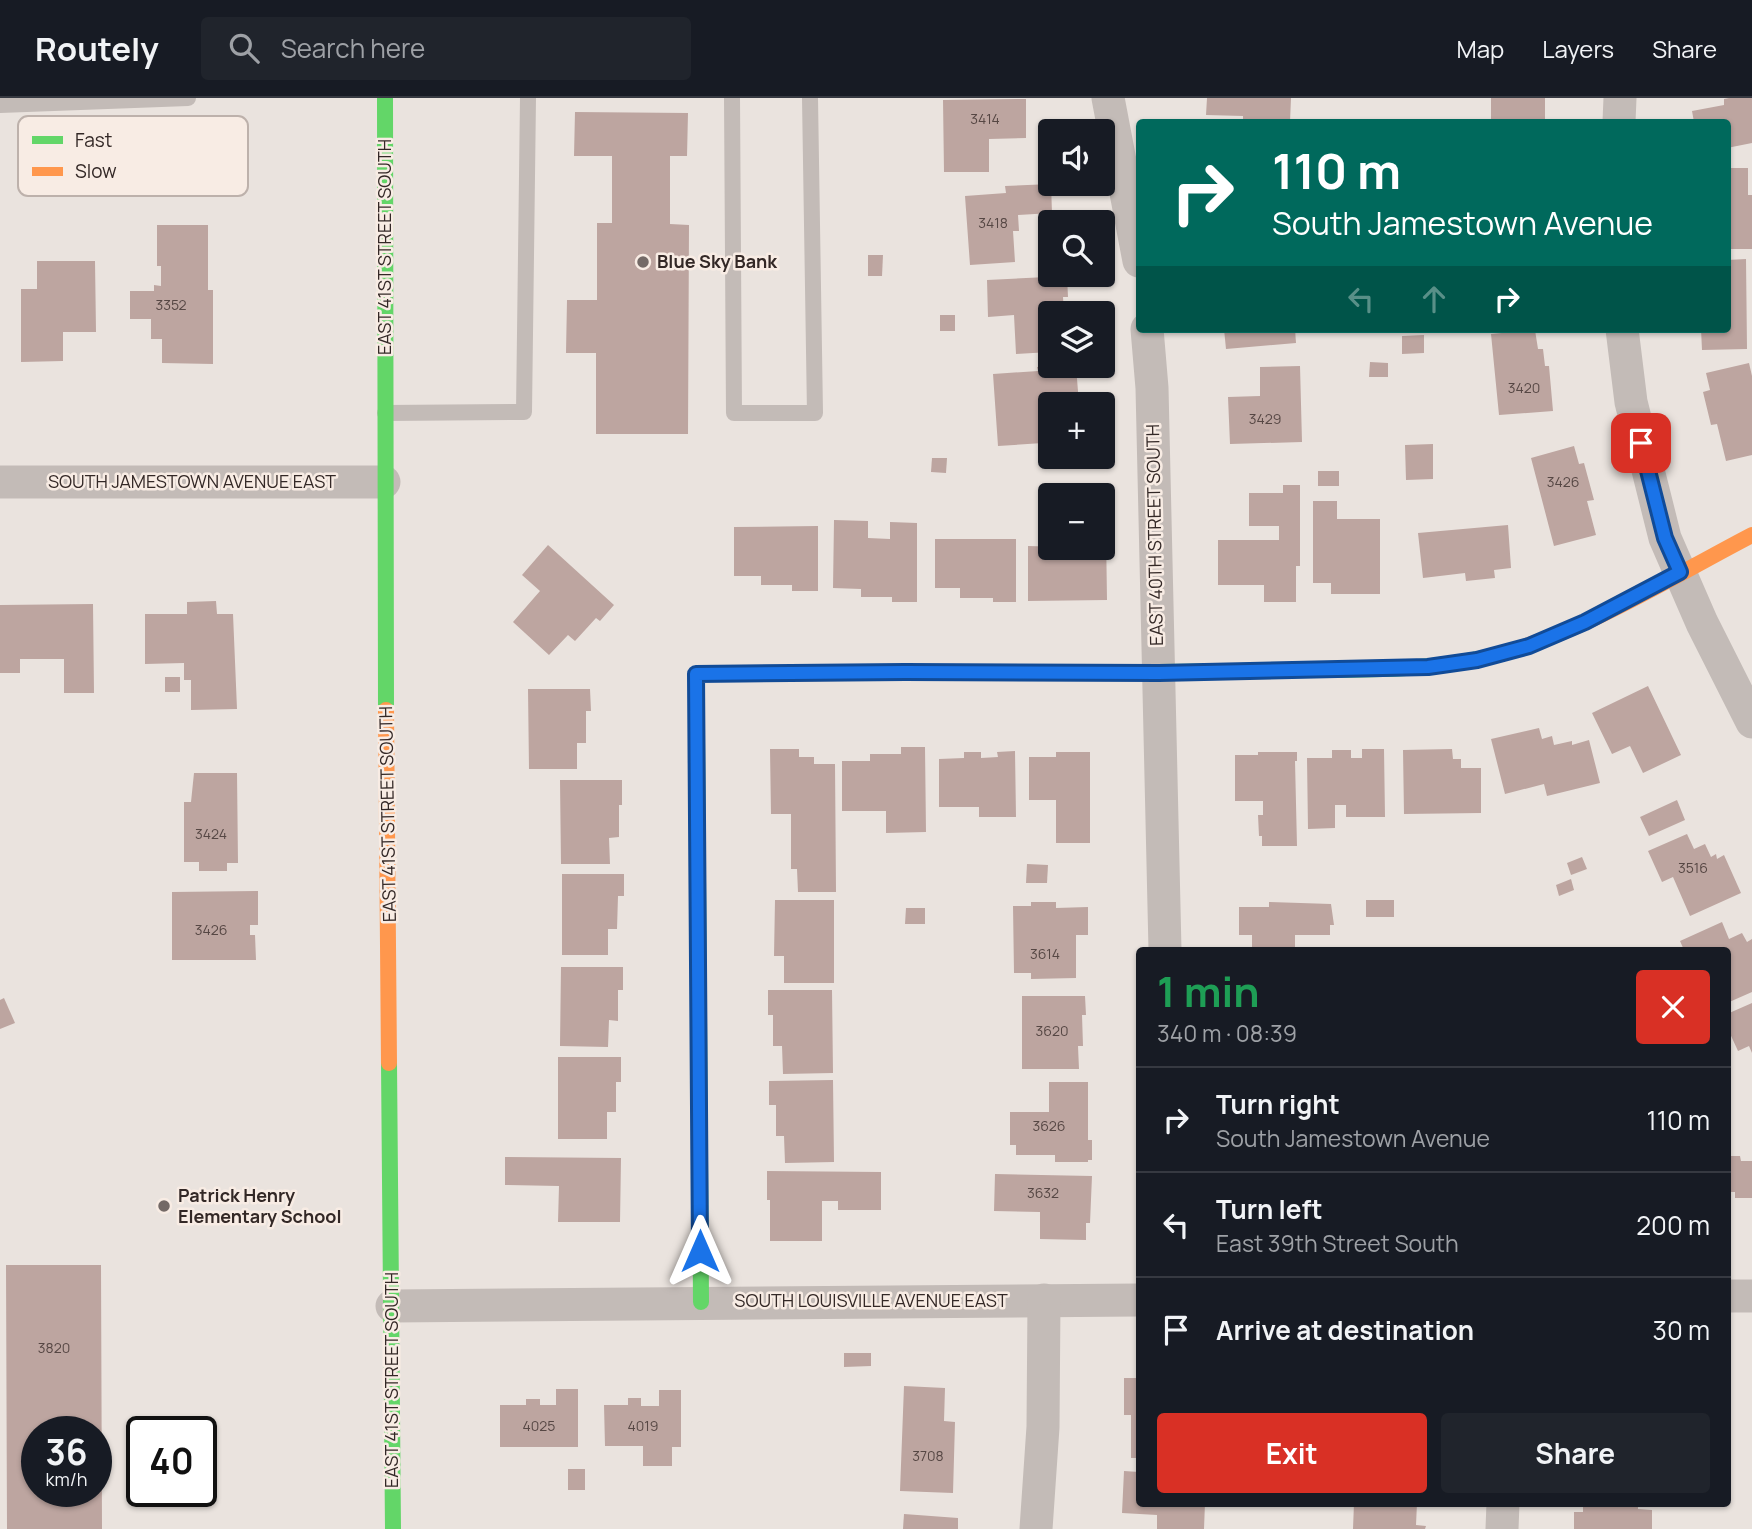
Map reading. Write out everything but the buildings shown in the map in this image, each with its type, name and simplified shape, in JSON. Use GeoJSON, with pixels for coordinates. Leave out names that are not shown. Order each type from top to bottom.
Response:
{"type":"FeatureCollection","features":[{"type":"Feature","properties":{"kind":"street","name":"EAST 41ST STREET SOUTH"},"geometry":{"type":"LineString","coordinates":[[385,98],[384,482],[393,1529]]}},
{"type":"Feature","properties":{"kind":"street"},"geometry":{"type":"LineString","coordinates":[[1619,119],[1620,98]]}},
{"type":"Feature","properties":{"kind":"street"},"geometry":{"type":"LineString","coordinates":[[1109,99],[1136,245]]}},
{"type":"Feature","properties":{"kind":"street","name":"EAST 40TH STREET SOUTH"},"geometry":{"type":"LineString","coordinates":[[1147,333],[1152,388],[1165,947]]}},
{"type":"Feature","properties":{"kind":"street"},"geometry":{"type":"LineString","coordinates":[[1622,333],[1631,402],[1665,538],[1702,623],[1752,722]]}},
{"type":"Feature","properties":{"kind":"street","name":"SOUTH JAMESTOWN AVENUE EAST"},"geometry":{"type":"LineString","coordinates":[[0,482],[384,482]]}},
{"type":"Feature","properties":{"kind":"street"},"geometry":{"type":"LineString","coordinates":[[701,1302],[696,674],[1159,673],[1428,667],[1477,660],[1529,646],[1585,622],[1752,536]]}},
{"type":"Feature","properties":{"kind":"street"},"geometry":{"type":"LineString","coordinates":[[1731,1296],[1752,1296]]}},
{"type":"Feature","properties":{"kind":"street"},"geometry":{"type":"LineString","coordinates":[[1036,1529],[1043,1427],[1044,1300]]}},
{"type":"Feature","properties":{"kind":"street","name":"SOUTH LOUISVILLE AVENUE EAST"},"geometry":{"type":"LineString","coordinates":[[392,1306],[1136,1300]]}},
{"type":"Feature","properties":{"kind":"street"},"geometry":{"type":"LineString","coordinates":[[1502,1529],[1503,1507]]}},
{"type":"Feature","properties":{"kind":"lane"},"geometry":{"type":"LineString","coordinates":[[0,104],[188,98]]}},
{"type":"Feature","properties":{"kind":"lane"},"geometry":{"type":"LineString","coordinates":[[385,413],[524,412],[528,98]]}},
{"type":"Feature","properties":{"kind":"lane"},"geometry":{"type":"LineString","coordinates":[[732,98],[734,413],[815,413],[810,98]]}},
{"type":"Feature","properties":{"kind":"traffic: fast"},"geometry":{"type":"LineString","coordinates":[[385,98],[386,710]]}},
{"type":"Feature","properties":{"kind":"traffic: fast"},"geometry":{"type":"LineString","coordinates":[[841,673],[1390,669],[1445,664],[1500,654]]}},
{"type":"Feature","properties":{"kind":"traffic: fast"},"geometry":{"type":"LineString","coordinates":[[697,739],[701,1302]]}},
{"type":"Feature","properties":{"kind":"traffic: fast"},"geometry":{"type":"LineString","coordinates":[[389,1063],[393,1529]]}},
{"type":"Feature","properties":{"kind":"traffic: slow"},"geometry":{"type":"LineString","coordinates":[[1500,654],[1597,617],[1752,535]]}},
{"type":"Feature","properties":{"kind":"traffic: slow"},"geometry":{"type":"LineString","coordinates":[[697,739],[696,674],[841,673]]}},
{"type":"Feature","properties":{"kind":"traffic: slow"},"geometry":{"type":"LineString","coordinates":[[386,710],[389,1063]]}},
{"type":"Feature","properties":{"kind":"place","name":"Blue Sky Bank"},"geometry":{"type":"Point","coordinates":[643,262]}},
{"type":"Feature","properties":{"kind":"place","name":"Patrick Henry Elementary School"},"geometry":{"type":"Point","coordinates":[164,1206]}},
{"type":"Feature","properties":{"kind":"route"},"geometry":{"type":"LineString","coordinates":[[700,1251],[696,674],[1159,673],[1428,667],[1511,652],[1585,622],[1680,572],[1665,538],[1641,443]]}}]}
